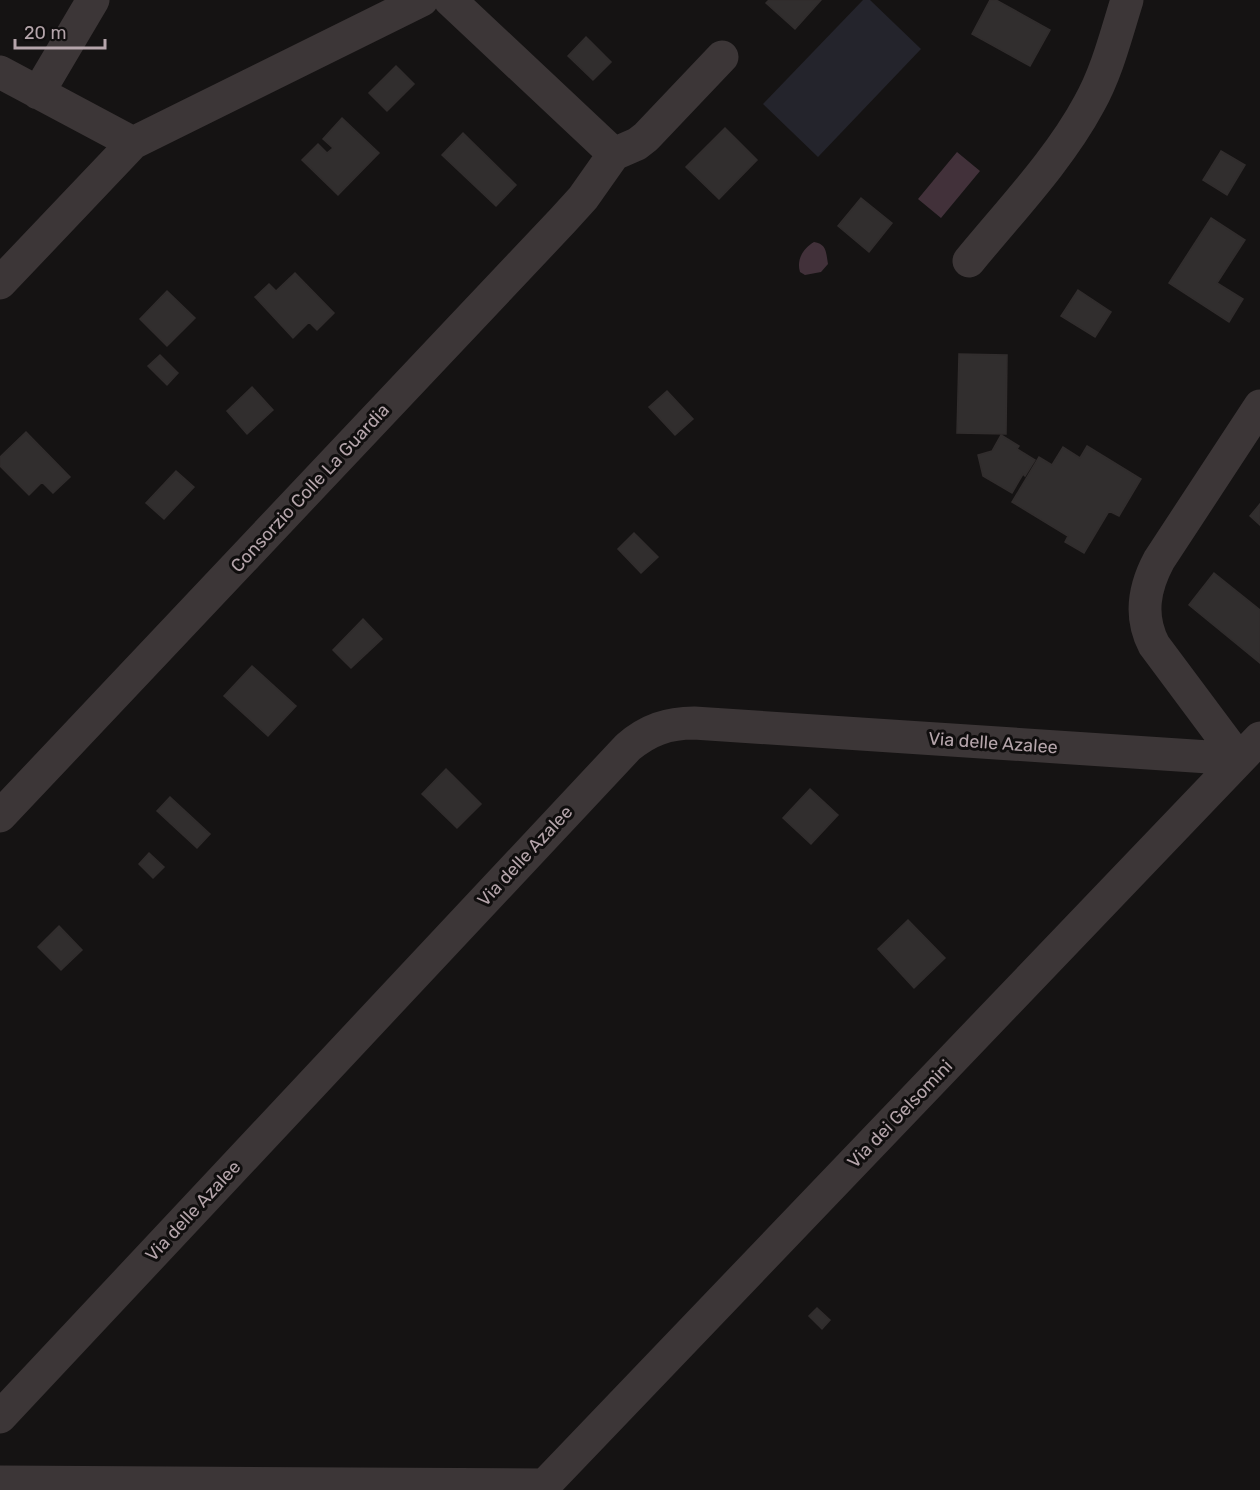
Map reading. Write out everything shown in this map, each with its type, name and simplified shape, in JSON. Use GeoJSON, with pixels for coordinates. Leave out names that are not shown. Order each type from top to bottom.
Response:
{"type":"FeatureCollection","features":[{"type":"Feature","properties":{"kind":"street"},"geometry":{"type":"LineString","coordinates":[[38,93],[93,0]]}},
{"type":"Feature","properties":{"kind":"street"},"geometry":{"type":"LineString","coordinates":[[0,283],[134,143],[422,0]]}},
{"type":"Feature","properties":{"kind":"street"},"geometry":{"type":"LineString","coordinates":[[450,0],[614,154]]}},
{"type":"Feature","properties":{"kind":"street"},"geometry":{"type":"LineString","coordinates":[[969,261],[1061,148],[1079,122],[1101,79],[1127,0]]}},
{"type":"Feature","properties":{"kind":"street","name":"Consorzio Colle La Guardia"},"geometry":{"type":"LineString","coordinates":[[0,816],[563,220],[583,198],[614,154],[637,144],[646,137],[722,57]]}},
{"type":"Feature","properties":{"kind":"street"},"geometry":{"type":"LineString","coordinates":[[0,72],[134,143]]}},
{"type":"Feature","properties":{"kind":"street"},"geometry":{"type":"LineString","coordinates":[[1250,748],[1154,645],[1148,634],[1144,609],[1148,584],[1159,560],[1260,406]]}},
{"type":"Feature","properties":{"kind":"street","name":"Via delle Azalee"},"geometry":{"type":"LineString","coordinates":[[0,1417],[620,755],[646,733],[671,725],[694,723],[1250,748]]}},
{"type":"Feature","properties":{"kind":"street","name":"Via dei Gelsomini"},"geometry":{"type":"LineString","coordinates":[[543,1487],[1250,748]]}},
{"type":"Feature","properties":{"kind":"street"},"geometry":{"type":"LineString","coordinates":[[0,1482],[543,1487]]}},
{"type":"Feature","properties":{"kind":"shaded area"},"geometry":{"type":"Polygon","coordinates":[[[863,0],[870,0],[921,49],[818,157],[763,104],[863,0]]]}},
{"type":"Feature","properties":{"kind":"shaded area"},"geometry":{"type":"Polygon","coordinates":[[[957,152],[980,171],[941,218],[918,199],[957,152]]]}},
{"type":"Feature","properties":{"kind":"shaded area"},"geometry":{"type":"Polygon","coordinates":[[[814,242],[824,247],[828,264],[821,272],[805,275],[800,272],[800,258],[807,247],[814,242]]]}},
{"type":"Feature","properties":{"kind":"building"},"geometry":{"type":"Polygon","coordinates":[[[769,0],[821,0],[795,29],[766,3],[769,0]]]}},
{"type":"Feature","properties":{"kind":"building"},"geometry":{"type":"Polygon","coordinates":[[[990,0],[996,0],[1050,30],[1030,66],[972,34],[990,0]]]}},
{"type":"Feature","properties":{"kind":"building"},"geometry":{"type":"Polygon","coordinates":[[[586,37],[611,62],[593,80],[568,56],[586,37]]]}},
{"type":"Feature","properties":{"kind":"building"},"geometry":{"type":"Polygon","coordinates":[[[396,66],[414,84],[387,111],[369,93],[396,66]]]}},
{"type":"Feature","properties":{"kind":"building"},"geometry":{"type":"Polygon","coordinates":[[[342,118],[379,153],[338,195],[302,160],[318,144],[327,153],[333,148],[323,139],[342,118]]]}},
{"type":"Feature","properties":{"kind":"building"},"geometry":{"type":"Polygon","coordinates":[[[725,128],[757,160],[719,199],[686,167],[725,128]]]}},
{"type":"Feature","properties":{"kind":"building"},"geometry":{"type":"Polygon","coordinates":[[[463,133],[516,185],[496,206],[442,155],[463,133]]]}},
{"type":"Feature","properties":{"kind":"building"},"geometry":{"type":"Polygon","coordinates":[[[1221,151],[1245,165],[1227,195],[1203,180],[1221,151]]]}},
{"type":"Feature","properties":{"kind":"building"},"geometry":{"type":"Polygon","coordinates":[[[861,198],[892,223],[869,252],[838,226],[861,198]]]}},
{"type":"Feature","properties":{"kind":"building"},"geometry":{"type":"Polygon","coordinates":[[[1211,218],[1245,240],[1217,283],[1243,299],[1229,322],[1169,283],[1211,218]]]}},
{"type":"Feature","properties":{"kind":"building"},"geometry":{"type":"Polygon","coordinates":[[[295,273],[334,313],[317,330],[309,322],[293,338],[255,297],[269,284],[276,291],[295,273]]]}},
{"type":"Feature","properties":{"kind":"building"},"geometry":{"type":"Polygon","coordinates":[[[1078,290],[1111,312],[1095,337],[1061,316],[1078,290]]]}},
{"type":"Feature","properties":{"kind":"building"},"geometry":{"type":"Polygon","coordinates":[[[167,291],[195,318],[167,346],[140,319],[167,291]]]}},
{"type":"Feature","properties":{"kind":"building"},"geometry":{"type":"Polygon","coordinates":[[[959,354],[1007,355],[1006,434],[957,433],[959,354]]]}},
{"type":"Feature","properties":{"kind":"building"},"geometry":{"type":"Polygon","coordinates":[[[160,355],[178,373],[167,385],[148,366],[160,355]]]}},
{"type":"Feature","properties":{"kind":"building"},"geometry":{"type":"Polygon","coordinates":[[[252,387],[273,410],[247,434],[227,411],[252,387]]]}},
{"type":"Feature","properties":{"kind":"building"},"geometry":{"type":"Polygon","coordinates":[[[667,391],[693,419],[675,435],[649,407],[667,391]]]}},
{"type":"Feature","properties":{"kind":"building"},"geometry":{"type":"Polygon","coordinates":[[[26,432],[70,477],[53,493],[42,482],[29,495],[0,466],[0,457],[26,432]]]}},
{"type":"Feature","properties":{"kind":"building"},"geometry":{"type":"Polygon","coordinates":[[[1001,435],[1019,446],[1017,449],[1035,460],[1025,476],[1023,474],[1012,493],[983,476],[978,455],[992,451],[1001,435]]]}},
{"type":"Feature","properties":{"kind":"building"},"geometry":{"type":"Polygon","coordinates":[[[1087,446],[1141,479],[1119,516],[1109,511],[1084,553],[1065,542],[1068,536],[1012,502],[1039,457],[1052,465],[1063,447],[1080,458],[1087,446]]]}},
{"type":"Feature","properties":{"kind":"building"},"geometry":{"type":"Polygon","coordinates":[[[176,471],[194,487],[164,519],[146,503],[176,471]]]}},
{"type":"Feature","properties":{"kind":"building"},"geometry":{"type":"Polygon","coordinates":[[[1260,504],[1260,525],[1250,516],[1260,504]]]}},
{"type":"Feature","properties":{"kind":"building"},"geometry":{"type":"Polygon","coordinates":[[[634,533],[658,557],[641,573],[618,549],[634,533]]]}},
{"type":"Feature","properties":{"kind":"building"},"geometry":{"type":"Polygon","coordinates":[[[1214,573],[1260,610],[1260,663],[1189,605],[1214,573]]]}},
{"type":"Feature","properties":{"kind":"building"},"geometry":{"type":"Polygon","coordinates":[[[363,619],[382,639],[351,668],[333,650],[363,619]]]}},
{"type":"Feature","properties":{"kind":"building"},"geometry":{"type":"Polygon","coordinates":[[[252,666],[296,706],[268,736],[224,696],[252,666]]]}},
{"type":"Feature","properties":{"kind":"building"},"geometry":{"type":"Polygon","coordinates":[[[446,769],[481,804],[457,828],[422,794],[446,769]]]}},
{"type":"Feature","properties":{"kind":"building"},"geometry":{"type":"Polygon","coordinates":[[[810,789],[838,815],[811,844],[783,818],[810,789]]]}},
{"type":"Feature","properties":{"kind":"building"},"geometry":{"type":"Polygon","coordinates":[[[170,797],[210,834],[197,848],[157,811],[170,797]]]}},
{"type":"Feature","properties":{"kind":"building"},"geometry":{"type":"Polygon","coordinates":[[[149,853],[164,867],[153,878],[139,864],[149,853]]]}},
{"type":"Feature","properties":{"kind":"building"},"geometry":{"type":"Polygon","coordinates":[[[908,920],[945,958],[914,988],[878,949],[908,920]]]}},
{"type":"Feature","properties":{"kind":"building"},"geometry":{"type":"Polygon","coordinates":[[[59,926],[82,950],[61,970],[38,947],[59,926]]]}},
{"type":"Feature","properties":{"kind":"building"},"geometry":{"type":"Polygon","coordinates":[[[817,1308],[830,1320],[822,1329],[809,1316],[817,1308]]]}}]}
